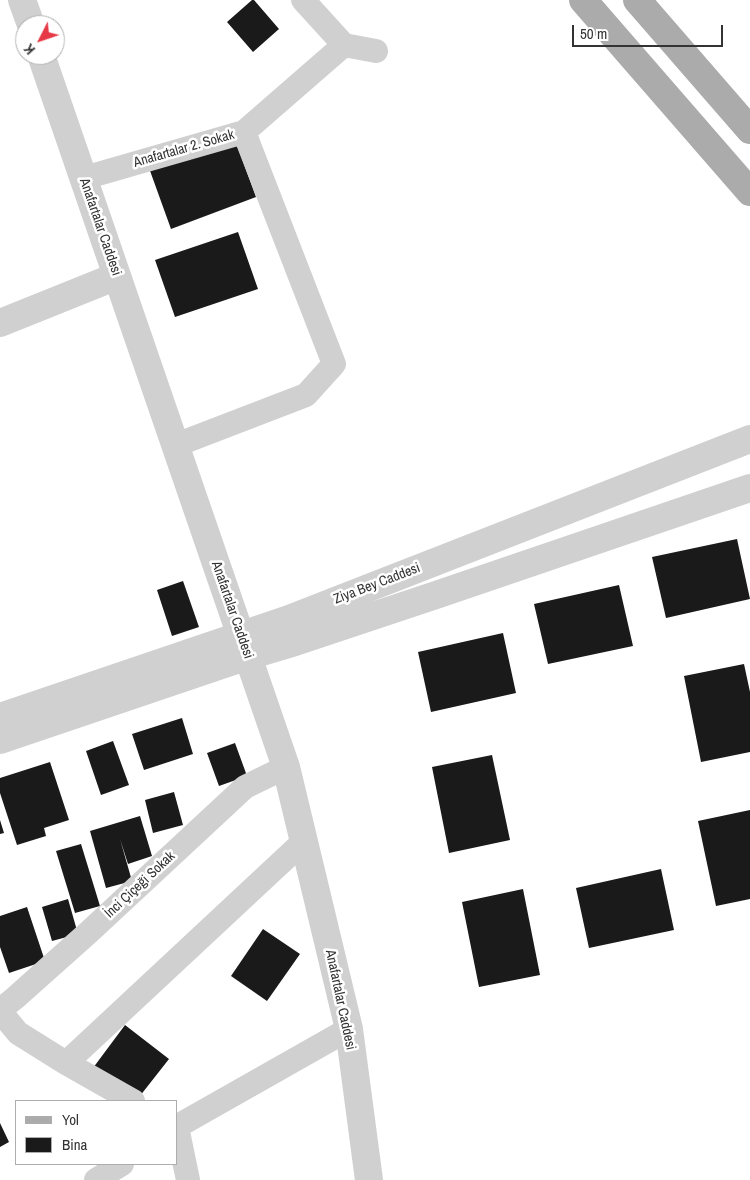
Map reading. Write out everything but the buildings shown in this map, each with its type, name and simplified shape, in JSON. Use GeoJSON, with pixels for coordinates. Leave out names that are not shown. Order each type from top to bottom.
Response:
{"type":"FeatureCollection","features":[{"type":"Feature","properties":{"kind":"main road"},"geometry":{"type":"LineString","coordinates":[[583,0],[750,192]]}},
{"type":"Feature","properties":{"kind":"main road"},"geometry":{"type":"LineString","coordinates":[[637,0],[750,130]]}},
{"type":"Feature","properties":{"kind":"street"},"geometry":{"type":"LineString","coordinates":[[22,0],[27,15]]}},
{"type":"Feature","properties":{"kind":"street"},"geometry":{"type":"LineString","coordinates":[[303,0],[344,45],[376,51]]}},
{"type":"Feature","properties":{"kind":"street","name":"Anafartalar 2. Sokak"},"geometry":{"type":"LineString","coordinates":[[84,178],[244,132],[344,45]]}},
{"type":"Feature","properties":{"kind":"street","name":"Anafartalar Caddesi"},"geometry":{"type":"LineString","coordinates":[[44,65],[286,768],[349,1029],[369,1180]]}},
{"type":"Feature","properties":{"kind":"street"},"geometry":{"type":"LineString","coordinates":[[176,445],[306,395],[334,364],[244,132]]}},
{"type":"Feature","properties":{"kind":"street"},"geometry":{"type":"LineString","coordinates":[[0,323],[117,276]]}},
{"type":"Feature","properties":{"kind":"street","name":"Ziya Bey Caddesi"},"geometry":{"type":"LineString","coordinates":[[0,740],[244,645],[289,619],[750,439]]}},
{"type":"Feature","properties":{"kind":"street","name":"Ziya Bey Caddesi"},"geometry":{"type":"LineString","coordinates":[[0,717],[244,645],[295,642],[750,488]]}},
{"type":"Feature","properties":{"kind":"street","name":"İnci Çiçeği Sokak"},"geometry":{"type":"LineString","coordinates":[[0,1011],[89,932],[245,787],[286,768]]}},
{"type":"Feature","properties":{"kind":"street"},"geometry":{"type":"LineString","coordinates":[[66,1063],[304,842]]}},
{"type":"Feature","properties":{"kind":"street"},"geometry":{"type":"LineString","coordinates":[[0,1011],[9,1038],[66,1063],[131,1100]]}},
{"type":"Feature","properties":{"kind":"street"},"geometry":{"type":"LineString","coordinates":[[178,1126],[349,1029]]}},
{"type":"Feature","properties":{"kind":"street"},"geometry":{"type":"LineString","coordinates":[[178,1132],[188,1180]]}},
{"type":"Feature","properties":{"kind":"street"},"geometry":{"type":"LineString","coordinates":[[96,1180],[120,1165]]}}]}
